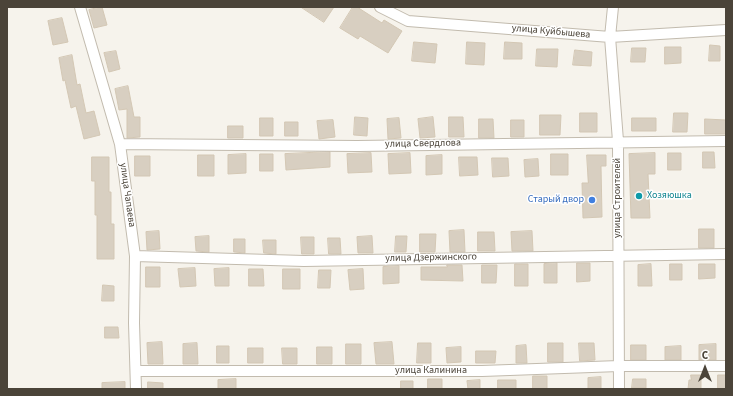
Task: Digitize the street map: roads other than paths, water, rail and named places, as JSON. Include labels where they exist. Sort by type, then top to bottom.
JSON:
[{"type":"street","name":"улица Чапаева","points":[[80,7],[120,144],[135,256],[134,323],[136,389]]},
{"type":"street","name":"улица Куйбышева","points":[[380,7],[408,21],[610,37],[726,30]]},
{"type":"street","name":"улица Строителей","points":[[613,7],[610,37],[618,141],[619,389]]},
{"type":"street","name":"улица Свердлова","points":[[120,144],[357,146],[618,141],[726,141]]},
{"type":"street","name":"улица Дзержинского","points":[[135,256],[304,261],[726,254]]},
{"type":"street","name":"улица Калинина","points":[[136,371],[482,371],[619,366],[726,366]]},
{"type":"place","name":"Хозяюшка","points":[[639,196]]},
{"type":"place","name":"Старый двор","points":[[592,200]]}]
